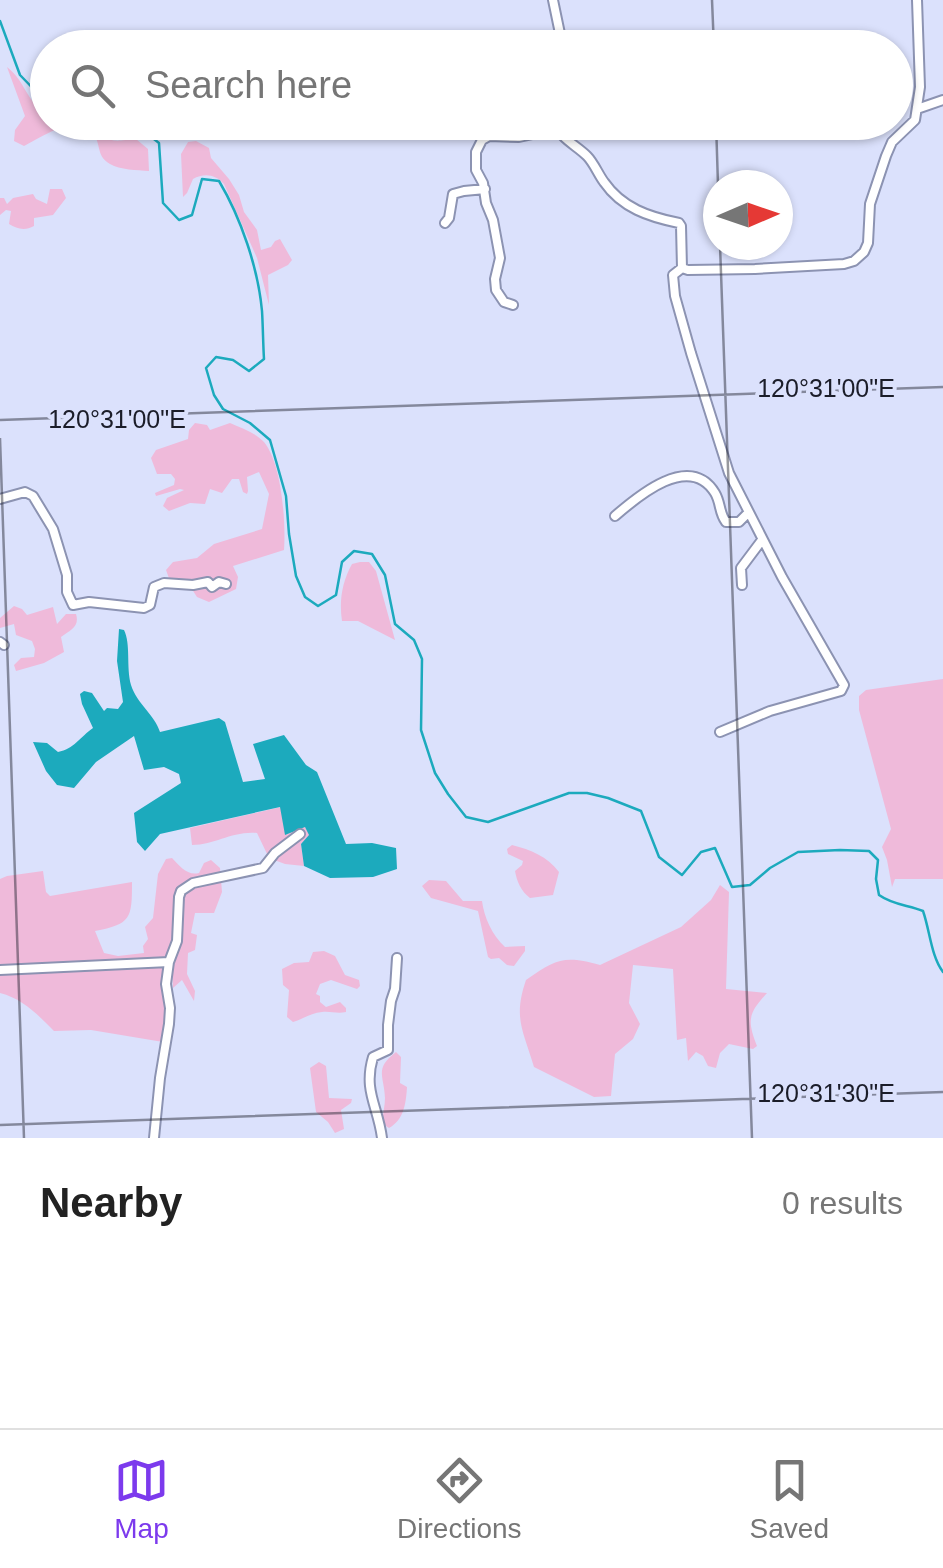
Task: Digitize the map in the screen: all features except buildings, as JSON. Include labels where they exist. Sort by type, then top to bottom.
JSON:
[{"type":"street","points":[[553,0],[559,30]]},
{"type":"street","points":[[913,121],[920,87],[917,0]]},
{"type":"street","points":[[917,109],[943,100]]},
{"type":"street","points":[[482,140],[475,166],[494,220],[500,258],[496,290],[506,304],[513,305]]},
{"type":"street","points":[[566,140],[590,158],[618,198],[652,218],[678,223],[682,233],[682,268]]},
{"type":"street","points":[[682,268],[724,270],[854,261],[868,242],[870,204],[890,145],[895,140]]},
{"type":"street","points":[[445,223],[452,194],[485,189]]},
{"type":"street","points":[[682,268],[672,278],[679,314],[725,462],[762,540],[844,685],[840,691],[770,710],[720,732]]},
{"type":"street","points":[[615,516],[641,494],[684,476],[698,479],[712,489],[726,522],[739,522],[748,513]]},
{"type":"street","points":[[0,499],[24,492],[33,496],[53,529],[73,605],[96,602],[144,608],[150,605],[154,587],[161,584],[226,584]]},
{"type":"street","points":[[742,585],[741,568],[762,540]]},
{"type":"street","points":[[154,1138],[170,1016],[166,984],[177,941],[179,896],[197,882],[263,868],[300,834]]},
{"type":"street","points":[[382,1138],[368,1077],[373,1057],[388,1050],[397,958]]},
{"type":"street","points":[[0,970],[169,962]]},
{"type":"shaded area","points":[[7,67],[30,97],[30,140],[36,140],[24,146],[14,141],[15,130],[25,116]]},
{"type":"shaded area","points":[[96,140],[137,140],[148,149],[149,171],[124,169],[110,164],[101,155]]},
{"type":"shaded area","points":[[196,141],[209,148],[211,158],[239,195],[244,212],[257,230],[261,250],[280,239],[292,260],[268,275],[269,305],[257,258],[224,184],[213,176],[197,177],[183,197],[181,154],[188,142]]},
{"type":"shaded area","points":[[50,189],[62,189],[66,198],[53,215],[34,218],[34,226],[21,229],[9,224],[11,211],[0,215],[0,198],[7,204],[13,198],[33,194],[47,204]]},
{"type":"shaded area","points":[[195,423],[207,425],[210,430],[230,423],[264,442],[275,464],[283,510],[284,550],[233,566],[238,577],[236,589],[209,602],[197,597],[186,580],[170,581],[166,570],[173,562],[197,558],[214,544],[262,529],[269,494],[259,472],[247,477],[247,494],[239,479],[232,479],[222,493],[210,489],[205,504],[190,503],[169,511],[163,506],[167,498],[184,490],[156,496],[155,493],[174,485],[175,479],[171,474],[157,474],[151,458],[156,450],[188,439]]},
{"type":"shaded area","points":[[369,562],[376,571],[395,640],[358,621],[342,621],[344,585],[352,564]]},
{"type":"shaded area","points":[[14,606],[27,615],[53,607],[57,624],[66,614],[76,614],[75,625],[61,637],[64,652],[16,671],[14,665],[21,658],[34,657],[35,649],[32,641],[16,635],[14,624],[0,628],[0,618]]},
{"type":"shaded area","points":[[943,679],[943,879],[895,879],[892,887],[882,847],[891,829],[859,710],[859,696],[866,690]]},
{"type":"shaded area","points":[[281,807],[310,835],[301,844],[304,866],[269,858],[257,833],[192,845],[190,828]]},
{"type":"shaded area","points":[[512,845],[538,854],[559,872],[553,895],[530,898],[524,892],[515,871],[523,861],[508,854]]},
{"type":"shaded area","points":[[172,858],[191,873],[199,873],[204,863],[211,860],[220,868],[222,892],[214,913],[195,913],[191,933],[197,935],[195,950],[188,953],[187,974],[195,991],[194,1001],[182,980],[173,988],[172,966],[165,958],[0,966],[0,879],[43,871],[50,896],[132,882],[127,918],[116,926],[95,931],[104,953],[144,953],[148,939],[145,927],[153,918],[158,874],[166,859]]},
{"type":"shaded area","points":[[429,880],[446,881],[463,901],[482,901],[489,926],[500,942],[505,947],[525,946],[514,966],[488,957],[478,911],[431,898],[422,886]]},
{"type":"shaded area","points":[[720,885],[729,892],[726,989],[767,993],[751,1018],[757,1046],[753,1049],[729,1044],[720,1053],[716,1068],[708,1066],[696,1052],[688,1061],[686,1038],[677,1040],[673,969],[633,965],[629,1003],[640,1024],[633,1039],[615,1054],[611,1096],[594,1097],[534,1067],[520,1014],[526,980],[561,961],[600,965],[681,927],[711,900]]},
{"type":"shaded area","points":[[313,952],[335,956],[345,975],[359,980],[360,986],[357,989],[331,980],[320,984],[316,994],[320,1002],[326,1007],[340,1002],[346,1012],[318,1013],[293,1022],[287,1017],[289,990],[283,985],[282,969],[309,962]]},
{"type":"shaded area","points":[[165,966],[163,1042],[91,1030],[54,1031],[23,1003],[0,993],[0,972]]},
{"type":"shaded area","points":[[396,1052],[401,1057],[400,1083],[407,1087],[407,1093],[401,1116],[389,1128],[383,1124],[382,1073],[385,1063]]},
{"type":"shaded area","points":[[319,1062],[326,1066],[329,1098],[352,1099],[341,1110],[344,1129],[335,1133],[316,1112],[310,1068]]},
{"type":"water","points":[[119,629],[126,636],[131,685],[160,732],[219,718],[225,722],[243,782],[265,779],[253,744],[284,735],[306,765],[317,772],[346,844],[372,843],[396,848],[397,869],[373,877],[330,878],[304,866],[301,844],[309,835],[305,827],[285,835],[280,807],[160,834],[145,851],[137,842],[134,813],[181,783],[179,774],[164,767],[144,770],[134,736],[96,762],[74,788],[57,785],[33,742],[47,743],[58,752],[93,728],[82,704],[80,694],[84,691],[92,693],[104,711],[118,709],[123,702],[117,661]]},
{"type":"waterway","points":[[0,21],[20,75],[30,85]]},
{"type":"waterway","points":[[155,140],[159,143],[163,203],[179,220],[192,215],[202,179],[219,181],[247,244],[262,311],[264,359],[249,371],[233,360],[216,357],[206,368],[223,409],[250,423],[270,440],[286,496],[296,576],[305,597],[318,606],[336,595],[342,562],[354,551],[372,554],[385,575],[395,624],[414,640],[422,659],[421,730],[435,773],[466,817],[488,822],[569,793],[608,798],[641,811],[659,857],[682,875],[701,852],[715,848],[732,887],[750,885],[798,852],[869,851],[878,860],[879,895],[923,911],[943,972]]}]
